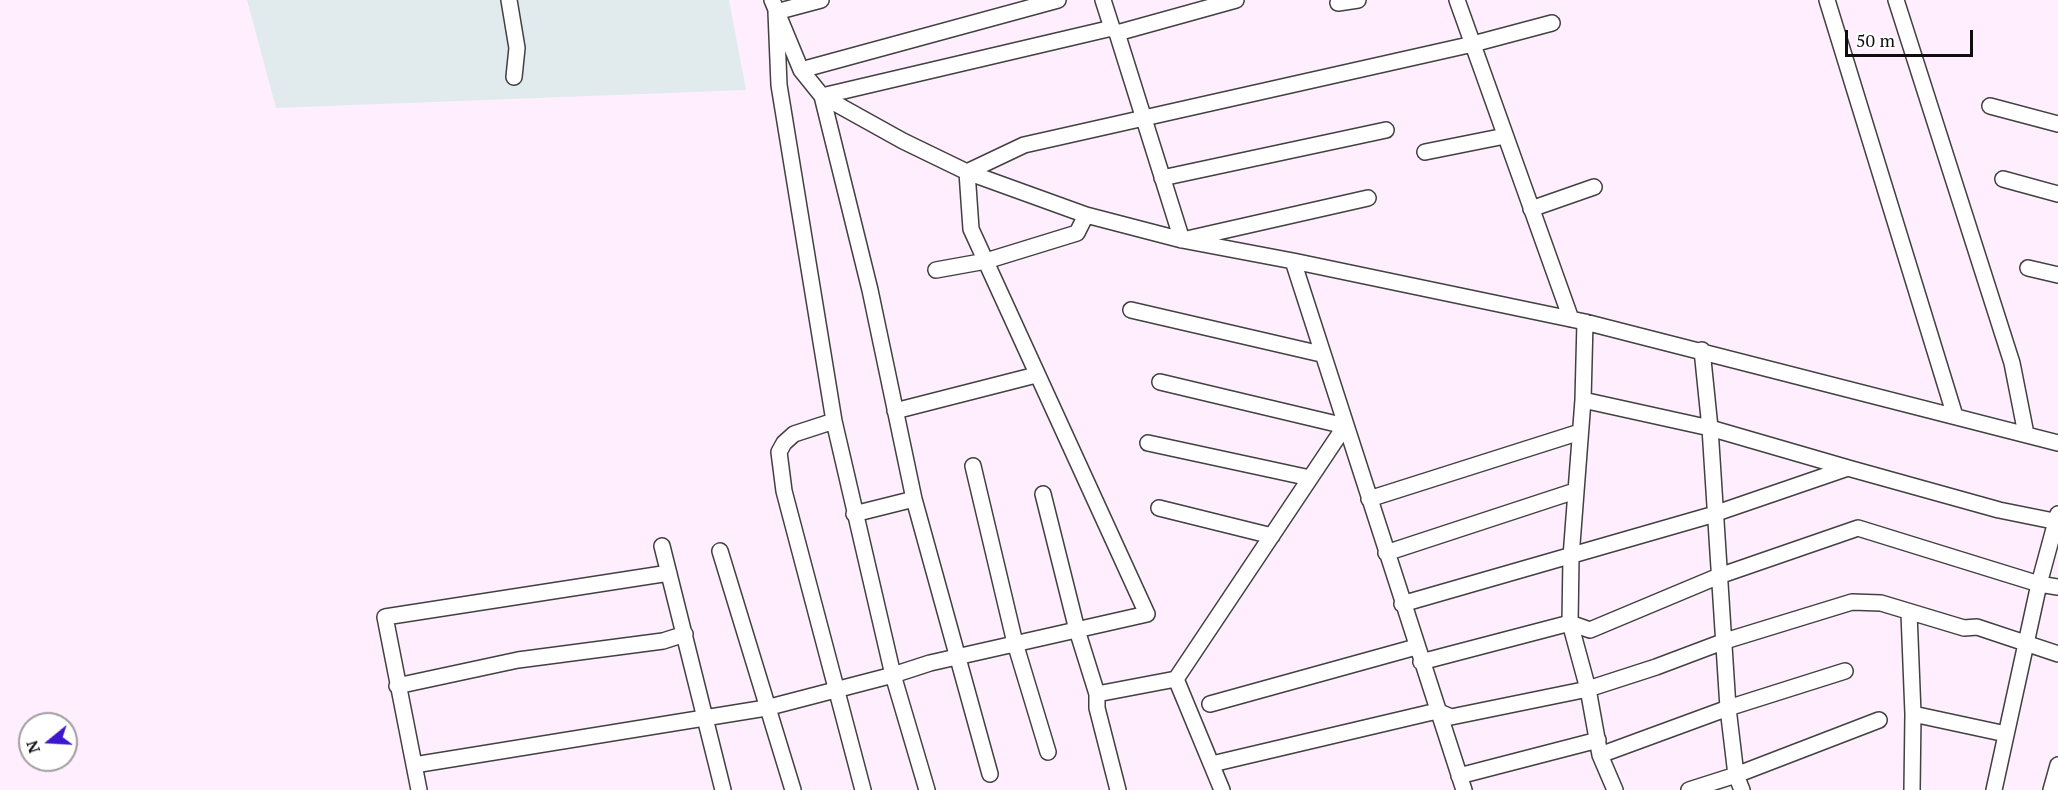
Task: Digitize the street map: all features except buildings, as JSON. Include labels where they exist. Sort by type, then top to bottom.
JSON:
[{"type":"street","points":[[509,0],[517,48],[514,77]]},
{"type":"street","points":[[774,6],[821,0]]},
{"type":"street","points":[[801,70],[1058,0]]},
{"type":"street","points":[[1103,0],[1115,30],[1182,240]]},
{"type":"street","points":[[822,96],[1115,30],[1236,0]]},
{"type":"street","points":[[1338,3],[1358,0]]},
{"type":"street","points":[[1456,0],[1532,209],[1578,320],[1583,400],[1571,557],[1570,623],[1588,689],[1599,748],[1615,790]]},
{"type":"street","points":[[1827,0],[1955,416]]},
{"type":"street","points":[[1896,0],[2012,363],[2026,434]]},
{"type":"street","points":[[774,6],[801,70],[822,96],[903,141],[968,172],[1086,215],[1182,240],[1578,320],[2058,443]]},
{"type":"street","points":[[774,6],[779,85],[834,421],[893,675],[927,790]]},
{"type":"street","points":[[968,172],[1024,145],[1473,44],[1552,23]]},
{"type":"street","points":[[822,96],[870,290],[914,499],[990,774]]},
{"type":"street","points":[[1990,106],[2058,124]]},
{"type":"street","points":[[1162,178],[1386,130]]},
{"type":"street","points":[[1425,153],[1505,136]]},
{"type":"street","points":[[414,765],[766,708],[930,663],[1147,614],[971,229],[968,172]]},
{"type":"street","points":[[2003,179],[2058,194]]},
{"type":"street","points":[[1532,209],[1594,187]]},
{"type":"street","points":[[1182,240],[1368,198]]},
{"type":"street","points":[[936,270],[986,261],[1077,233],[1086,215]]},
{"type":"street","points":[[1293,261],[1321,354],[1461,783],[1599,748],[1845,671]]},
{"type":"street","points":[[2028,268],[2058,275]]},
{"type":"street","points":[[1131,310],[1321,354]]},
{"type":"street","points":[[1702,350],[1710,428],[1728,708],[1736,775],[1742,790]]},
{"type":"street","points":[[895,411],[1036,375]]},
{"type":"street","points":[[1160,382],[1345,426]]},
{"type":"street","points":[[1583,400],[1710,428],[1999,510],[2057,519],[2039,584],[1994,790]]},
{"type":"street","points":[[834,421],[794,434],[784,443],[779,452],[784,491],[863,790]]},
{"type":"street","points":[[1097,694],[1176,679],[1345,426]]},
{"type":"street","points":[[1369,499],[1580,432]]},
{"type":"street","points":[[1148,443],[1310,477]]},
{"type":"street","points":[[973,466],[1015,643],[1048,752]]},
{"type":"street","points":[[1402,603],[1571,557],[1714,514],[1848,468]]},
{"type":"street","points":[[1386,553],[1575,491]]},
{"type":"street","points":[[1042,494],[1077,630],[1097,694],[1097,708],[1118,790]]},
{"type":"street","points":[[854,514],[914,499]]},
{"type":"street","points":[[1159,508],[1272,536]]},
{"type":"street","points":[[1421,662],[1570,623],[1590,630],[1719,576],[1858,528],[2039,584],[2058,587]]},
{"type":"street","points":[[662,546],[723,790]]},
{"type":"street","points":[[720,552],[792,790]]},
{"type":"street","points":[[419,790],[385,617],[669,573]]},
{"type":"street","points":[[1212,764],[1437,711],[1451,717],[1588,689],[1725,641],[1852,602],[1881,603],[1964,628],[1977,627],[2058,654]]},
{"type":"street","points":[[1909,613],[1913,714],[1912,790]]},
{"type":"street","points":[[397,687],[518,660],[663,641],[685,634]]},
{"type":"street","points":[[1210,704],[1416,647]]},
{"type":"street","points":[[1176,679],[1222,790]]},
{"type":"street","points":[[1913,714],[2006,734]]},
{"type":"street","points":[[1689,790],[1736,775],[1879,720]]},
{"type":"street","points":[[2051,790],[2058,765]]},
{"type":"shaded area","points":[[247,0],[729,0],[746,90],[276,108]]}]
